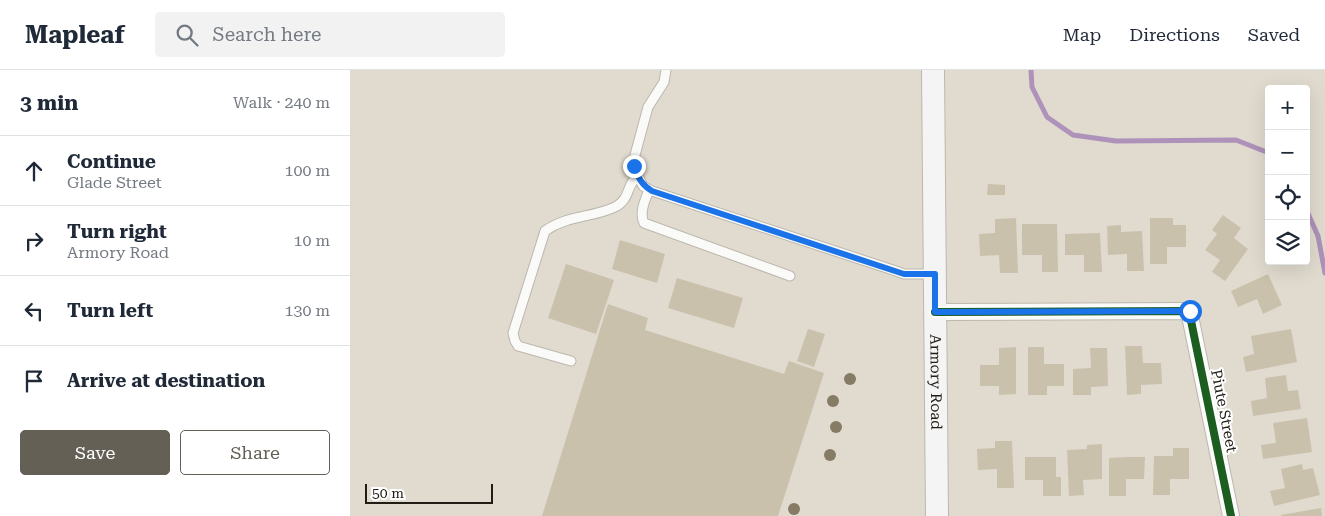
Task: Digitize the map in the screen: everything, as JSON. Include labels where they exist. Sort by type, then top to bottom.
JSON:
[{"type":"main road","name":"Armory Road","points":[[933,70],[937,516]]},
{"type":"street","name":"Piute Street","points":[[935,312],[1190,311],[1231,516]]},
{"type":"lane","points":[[666,70],[664,82],[648,107],[635,155],[634,166],[643,186],[649,190],[904,274],[935,274]]},
{"type":"lane","points":[[570,361],[518,346],[513,333],[545,231],[564,220],[616,207],[625,200],[633,179],[638,176]]},
{"type":"lane","points":[[649,190],[641,218],[644,223],[790,276]]},
{"type":"building","points":[[988,184],[1005,185],[1005,195],[987,195]]},
{"type":"building","points":[[1223,215],[1241,228],[1234,238],[1248,249],[1225,281],[1212,272],[1220,260],[1205,250],[1217,234],[1212,230]]},
{"type":"building","points":[[1016,218],[1018,273],[1000,273],[999,255],[980,256],[979,234],[995,233],[995,219]]},
{"type":"building","points":[[1150,218],[1173,218],[1173,225],[1186,225],[1186,247],[1167,247],[1167,264],[1150,264]]},
{"type":"building","points":[[1022,224],[1057,224],[1058,272],[1042,272],[1042,255],[1022,255]]},
{"type":"building","points":[[1121,225],[1121,232],[1142,231],[1144,271],[1127,271],[1127,254],[1108,255],[1107,226]]},
{"type":"building","points":[[1100,233],[1102,272],[1084,272],[1084,255],[1065,255],[1065,234]]},
{"type":"building","points":[[620,240],[665,254],[657,283],[612,269]]},
{"type":"building","points":[[566,264],[614,280],[596,334],[548,318]]},
{"type":"building","points":[[1268,274],[1282,305],[1263,314],[1257,299],[1238,307],[1231,291]]},
{"type":"building","points":[[677,278],[743,298],[734,328],[668,308]]},
{"type":"building","points":[[608,304],[648,318],[645,330],[784,374],[789,361],[824,373],[778,516],[542,516]]},
{"type":"building","points":[[808,329],[825,334],[814,367],[797,361]]},
{"type":"building","points":[[1291,329],[1297,362],[1246,372],[1243,357],[1254,354],[1251,336]]},
{"type":"building","points":[[1125,346],[1142,346],[1143,363],[1161,363],[1162,384],[1141,385],[1141,394],[1127,395]]},
{"type":"building","points":[[1016,347],[1016,394],[999,395],[999,386],[980,386],[980,365],[999,365],[999,348]]},
{"type":"building","points":[[1028,347],[1044,347],[1044,364],[1064,364],[1064,386],[1047,386],[1047,395],[1028,395]]},
{"type":"building","points":[[1090,348],[1107,348],[1108,386],[1091,387],[1091,395],[1073,395],[1073,369],[1091,368]]},
{"type":"building","points":[[1286,375],[1288,391],[1298,390],[1301,409],[1253,416],[1251,401],[1267,398],[1265,378]]},
{"type":"building","points":[[1307,418],[1312,452],[1263,459],[1261,445],[1276,443],[1273,423]]},
{"type":"building","points":[[995,441],[1012,441],[1014,488],[997,488],[997,469],[978,470],[977,449],[995,448]]},
{"type":"building","points":[[1102,444],[1102,479],[1083,480],[1084,495],[1069,496],[1067,450],[1087,449],[1087,445]]},
{"type":"building","points":[[1173,448],[1189,448],[1189,479],[1170,479],[1170,495],[1153,495],[1154,456],[1173,456]]},
{"type":"building","points":[[1025,457],[1056,457],[1056,477],[1061,477],[1061,496],[1043,496],[1043,480],[1025,480]]},
{"type":"building","points":[[1145,457],[1144,479],[1126,479],[1126,496],[1109,496],[1109,458]]},
{"type":"building","points":[[1302,464],[1303,470],[1313,468],[1320,495],[1274,506],[1270,491],[1285,488],[1281,469]]},
{"type":"building","points":[[1321,508],[1322,516],[1281,516],[1281,515]]},
{"type":"waterway","points":[[1031,70],[1032,87],[1047,117],[1073,135],[1116,141],[1236,140],[1265,151]]},
{"type":"waterway","points":[[1310,218],[1318,236],[1325,273]]},
{"type":"cycle path","points":[[935,312],[1189,311],[1231,516]]},
{"type":"route","points":[[634,166],[643,186],[652,191],[904,274],[935,274],[935,312],[1190,311]]}]
